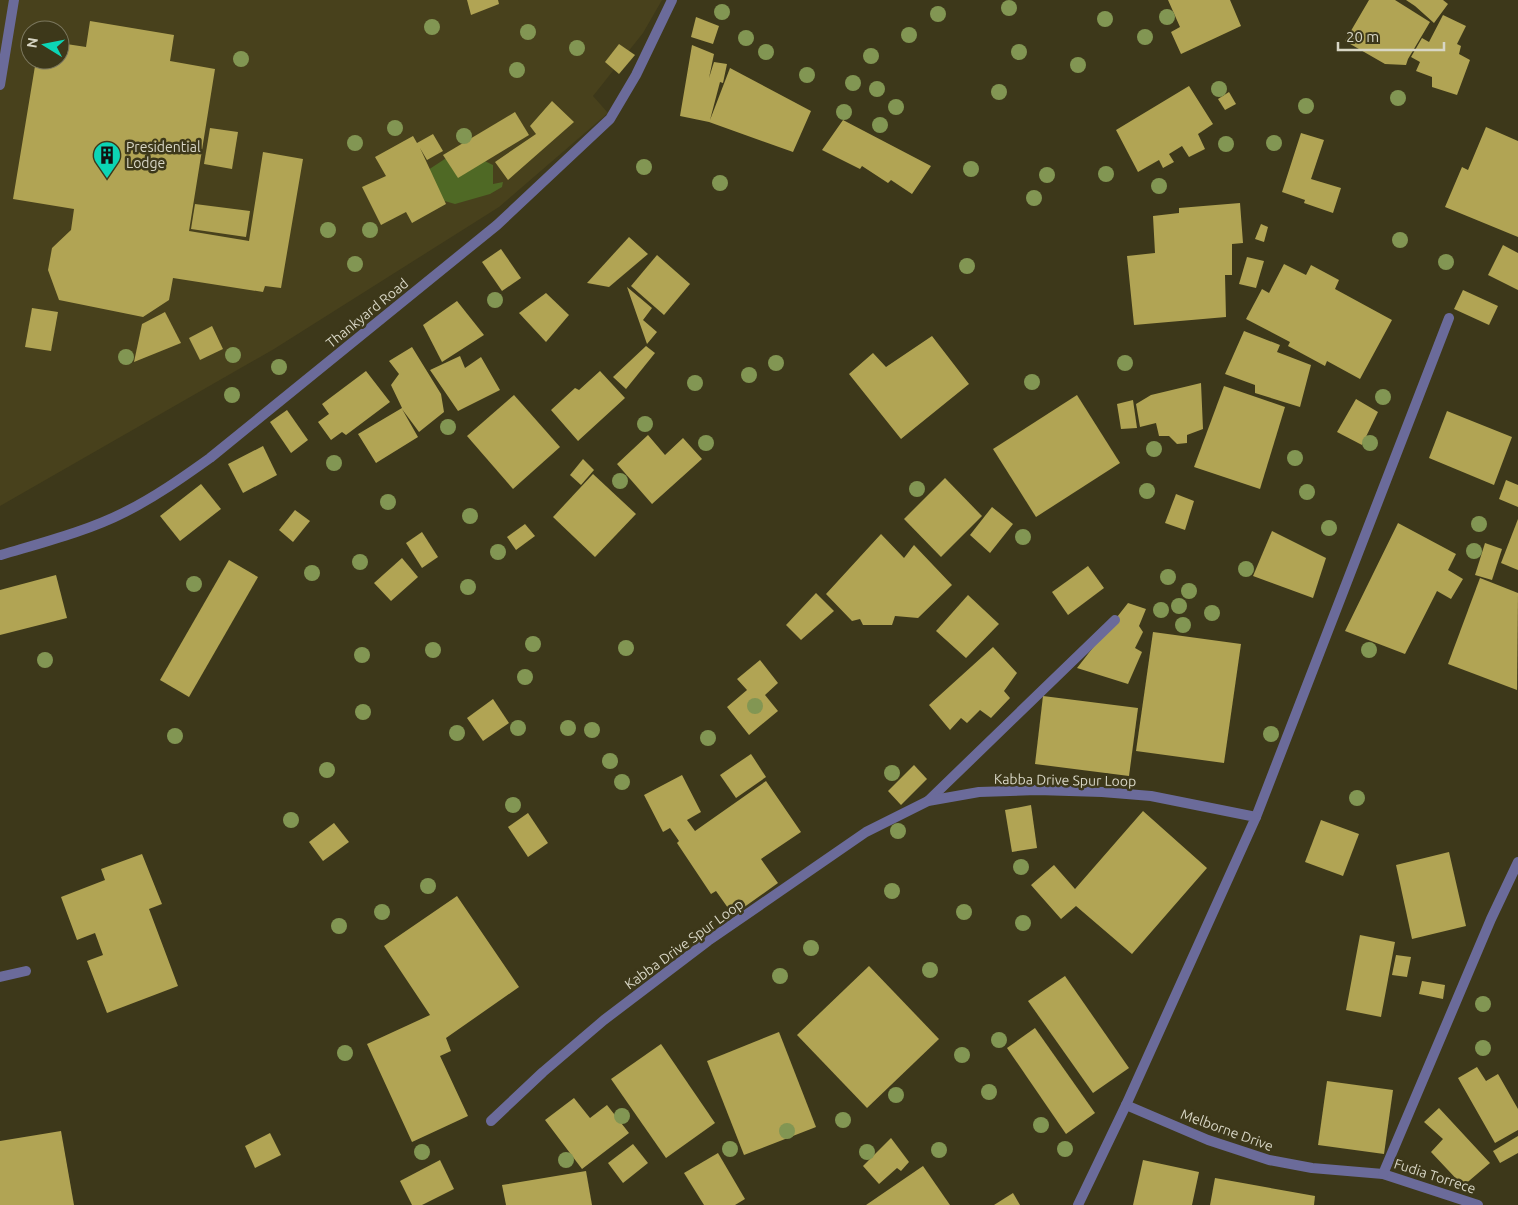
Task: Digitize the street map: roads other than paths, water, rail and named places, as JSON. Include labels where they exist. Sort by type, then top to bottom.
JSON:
[{"type":"street","points":[[0,85],[14,0]]},
{"type":"street","name":"Thankyard Road","points":[[1,555],[62,536],[124,512],[173,484],[210,458],[490,231],[610,119],[636,75],[672,0]]},
{"type":"street","points":[[1078,1205],[1126,1105],[1256,817],[1450,318]]},
{"type":"street","points":[[928,801],[1115,620]]},
{"type":"street","name":"Kabba Drive Spur Loop","points":[[491,1121],[543,1072],[604,1020],[708,941],[866,832],[928,801],[979,792],[1037,790],[1102,792],[1151,796],[1256,817]]},
{"type":"street","points":[[1383,1174],[1491,919],[1518,862]]},
{"type":"street","points":[[0,977],[26,971]]},
{"type":"street","name":"Melborne Drive","points":[[1126,1105],[1208,1140],[1269,1160],[1312,1168],[1383,1174]]},
{"type":"street","name":"Fudia Torrece","points":[[1383,1174],[1478,1205]]},
{"type":"place","name":"Presidential Lodge","points":[[107,179]]}]
